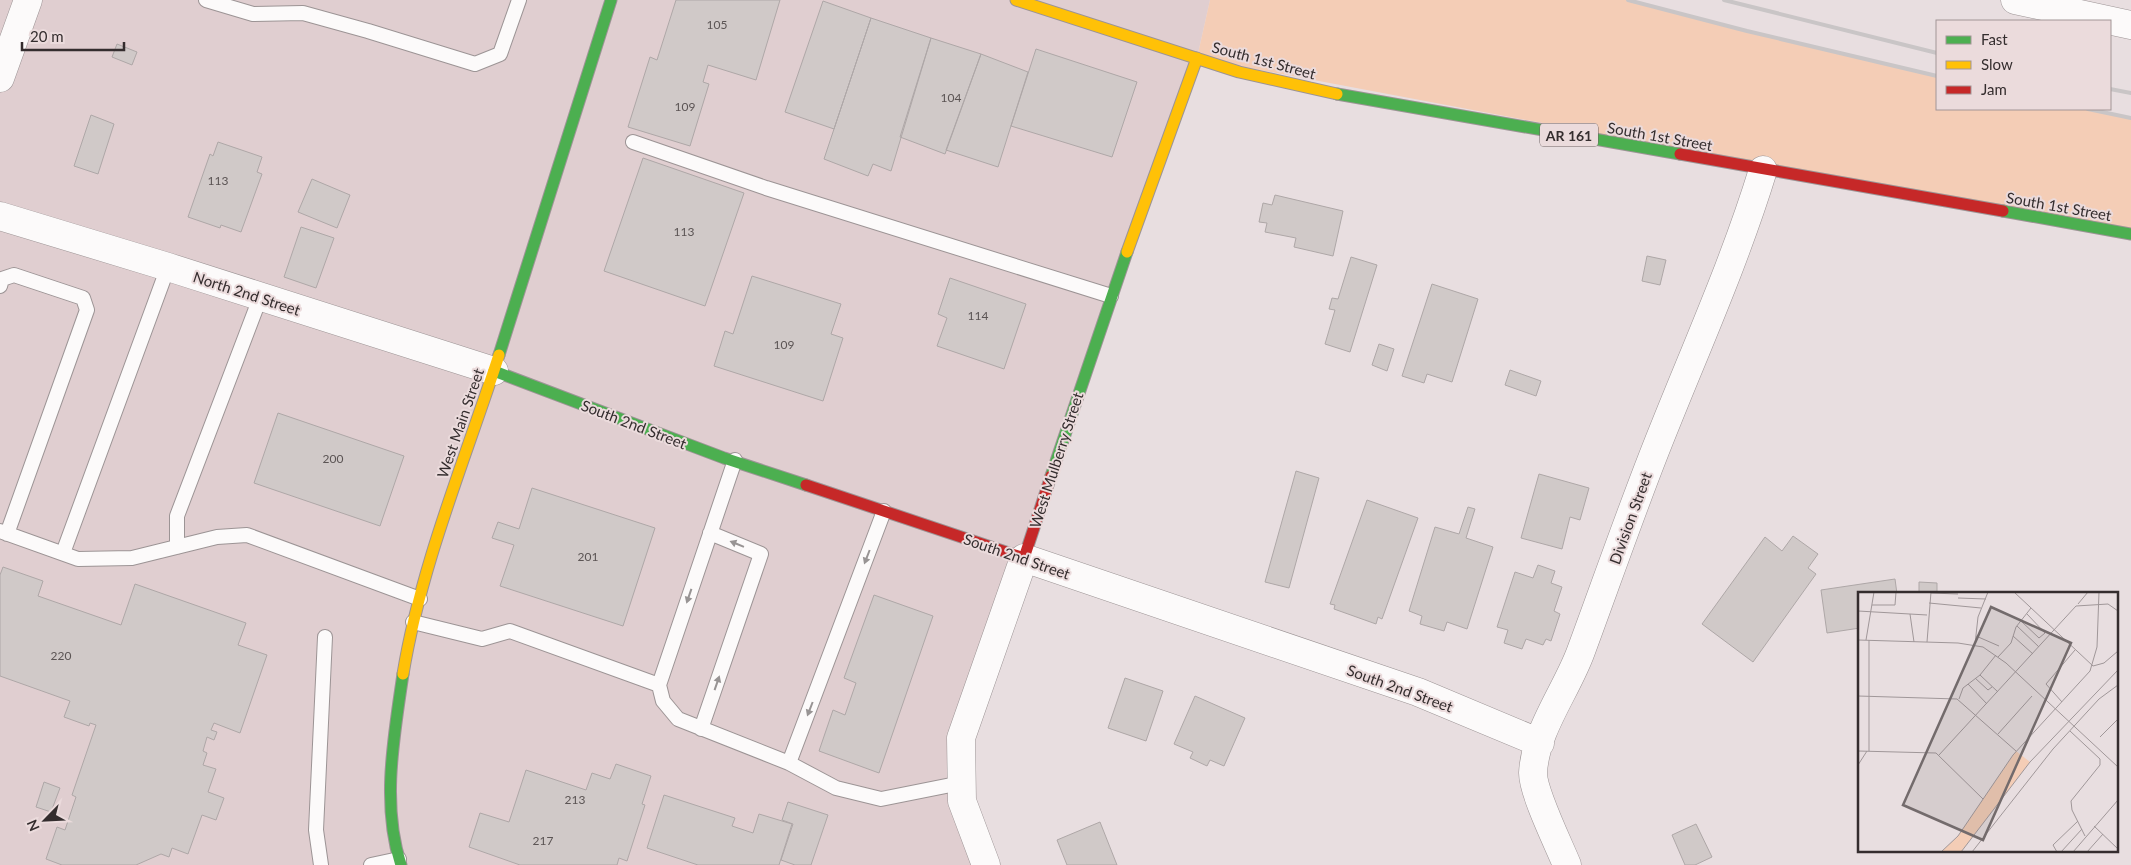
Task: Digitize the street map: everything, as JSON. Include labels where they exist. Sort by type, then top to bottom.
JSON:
[{"type":"main road","name":"West Main Street","points":[[400,862],[391,807],[393,735],[413,622],[448,506],[494,371],[611,0]]},
{"type":"main road","name":"South 1st Street","points":[[1016,0],[1239,72],[1333,93],[2131,234]]},
{"type":"main road","name":"West Mulberry Street","points":[[1024,558],[1111,296],[1197,58]]},
{"type":"main road","name":"South 2nd Street","points":[[494,371],[724,458],[735,460],[1024,558]]},
{"type":"street","points":[[0,78],[28,0]]},
{"type":"street","points":[[2015,0],[2108,20]]},
{"type":"street","points":[[2111,21],[2131,25]]},
{"type":"street","name":"Division Street","points":[[1567,865],[1541,802],[1533,774],[1540,743],[1546,725],[1574,669],[1653,457],[1745,228],[1763,170]]},
{"type":"street","name":"North 2nd Street","points":[[0,216],[168,267],[260,298],[494,371]]},
{"type":"street","name":"South 2nd Street","points":[[1024,558],[1418,692],[1540,743]]},
{"type":"street","name":"West Mulberry Street","points":[[986,865],[962,801],[961,738],[1024,558]]},
{"type":"lane","points":[[206,0],[253,14],[303,13],[475,64],[500,54],[519,0]]},
{"type":"lane","points":[[633,142],[766,188],[1111,296]]},
{"type":"lane","points":[[62,553],[168,267]]},
{"type":"lane","points":[[0,286],[2,278],[14,275],[83,298],[87,310],[3,533],[78,559],[132,558],[218,537],[247,535],[420,599]]},
{"type":"lane","points":[[177,547],[177,516],[260,298]]},
{"type":"lane","points":[[735,460],[659,685],[663,701],[678,719],[789,763],[836,788],[881,799],[961,783]]},
{"type":"lane","points":[[789,763],[884,511]]},
{"type":"lane","points":[[701,729],[761,554],[710,533]]},
{"type":"lane","points":[[413,622],[482,639],[510,631],[659,685]]},
{"type":"lane","points":[[321,865],[316,830],[325,636]]},
{"type":"lane","points":[[371,865],[400,862]]},
{"type":"shaded area","points":[[0,0],[1210,0],[1197,58],[961,738],[986,865],[0,865]]},
{"type":"shaded area","points":[[1210,0],[1628,0],[1747,31],[1936,76],[1936,110],[2093,110],[2131,118],[2131,234],[1197,58]]},
{"type":"building","points":[[676,0],[780,0],[756,80],[708,65],[703,82],[709,84],[690,146],[628,127],[650,57],[657,60]]},
{"type":"building","points":[[823,1],[871,18],[834,129],[785,112]]},
{"type":"building","points":[[871,18],[931,38],[891,171],[873,164],[868,176],[824,159]]},
{"type":"building","points":[[931,38],[981,54],[945,154],[900,137]]},
{"type":"building","points":[[117,44],[137,52],[132,65],[112,57]]},
{"type":"building","points":[[1036,49],[1137,82],[1112,157],[1011,126]]},
{"type":"building","points":[[981,54],[1028,72],[998,167],[946,150]]},
{"type":"building","points":[[91,115],[114,124],[98,174],[74,166]]},
{"type":"building","points":[[218,142],[262,157],[257,172],[262,174],[241,232],[221,225],[220,228],[188,217],[210,154],[213,156]]},
{"type":"building","points":[[643,158],[744,193],[705,306],[604,271]]},
{"type":"building","points":[[312,179],[350,195],[337,228],[298,212]]},
{"type":"building","points":[[1275,195],[1343,211],[1333,256],[1294,247],[1296,238],[1265,232],[1267,223],[1259,222],[1263,203],[1272,205]]},
{"type":"building","points":[[301,227],[334,238],[316,288],[284,277]]},
{"type":"building","points":[[1647,256],[1666,260],[1660,285],[1642,281]]},
{"type":"building","points":[[1351,257],[1377,265],[1350,352],[1325,344],[1335,310],[1329,309],[1332,298],[1338,299]]},
{"type":"building","points":[[752,276],[841,304],[831,334],[843,338],[823,401],[714,366],[725,331],[733,334]]},
{"type":"building","points":[[950,278],[1026,304],[1004,369],[937,346],[947,318],[938,314]]},
{"type":"building","points":[[1432,284],[1478,299],[1452,382],[1427,374],[1424,383],[1402,376]]},
{"type":"building","points":[[1379,344],[1394,349],[1387,371],[1372,365]]},
{"type":"building","points":[[1510,370],[1541,381],[1536,396],[1505,385]]},
{"type":"building","points":[[278,413],[404,456],[380,526],[254,483]]},
{"type":"building","points":[[1296,471],[1319,478],[1289,588],[1265,582]]},
{"type":"building","points":[[1539,474],[1589,488],[1580,520],[1570,517],[1562,549],[1521,538]]},
{"type":"building","points":[[532,488],[655,528],[623,626],[500,586],[514,545],[492,538],[498,522],[519,529]]},
{"type":"building","points":[[1367,500],[1418,518],[1382,619],[1378,617],[1376,624],[1334,609],[1335,605],[1330,604]]},
{"type":"building","points":[[1468,507],[1475,509],[1466,538],[1493,547],[1467,629],[1447,622],[1444,631],[1420,624],[1422,616],[1409,611],[1435,527],[1459,534]]},
{"type":"building","points":[[1793,536],[1818,554],[1808,568],[1816,574],[1753,662],[1702,624],[1765,537],[1782,551]]},
{"type":"building","points":[[1538,565],[1555,571],[1551,583],[1562,587],[1554,611],[1560,614],[1551,641],[1546,639],[1543,645],[1526,639],[1522,649],[1504,643],[1508,630],[1497,627],[1515,572],[1533,578]]},
{"type":"building","points":[[3,567],[43,581],[38,596],[121,625],[135,584],[246,623],[238,645],[267,655],[240,733],[214,723],[211,730],[217,732],[214,740],[207,737],[203,751],[207,753],[203,765],[216,769],[208,792],[224,798],[216,820],[202,815],[188,854],[172,848],[169,857],[161,854],[136,865],[62,865],[46,859],[57,827],[65,830],[76,797],[72,795],[96,725],[90,723],[89,726],[64,717],[70,701],[0,676],[0,575]]},
{"type":"building","points":[[1895,579],[1897,592],[1858,592],[1858,628],[1827,633],[1821,590]]},
{"type":"building","points":[[1919,582],[1937,583],[1937,592],[1919,592]]},
{"type":"building","points":[[874,595],[933,616],[879,773],[819,751],[833,710],[845,715],[856,683],[844,678]]},
{"type":"building","points":[[1125,678],[1163,691],[1146,741],[1108,728]]},
{"type":"building","points":[[1195,696],[1245,718],[1224,766],[1210,760],[1207,766],[1190,758],[1193,752],[1174,744]]},
{"type":"building","points":[[616,764],[651,776],[642,804],[645,805],[627,861],[619,858],[617,865],[520,865],[469,847],[480,813],[509,822],[526,770],[586,790],[592,773],[610,779]]},
{"type":"building","points":[[44,782],[60,788],[51,812],[36,807]]},
{"type":"building","points":[[664,795],[735,818],[732,826],[753,833],[759,814],[792,824],[779,865],[698,865],[647,848]]},
{"type":"building","points":[[788,802],[828,815],[811,865],[795,865],[781,860],[793,824],[782,820]]},
{"type":"building","points":[[1100,822],[1117,865],[1067,865],[1057,840]]},
{"type":"building","points":[[1696,824],[1712,857],[1695,865],[1685,865],[1672,835]]},
{"type":"railway","points":[[1628,0],[1747,31],[1936,76]]},
{"type":"railway","points":[[1724,0],[1936,53]]},
{"type":"railway","points":[[2111,89],[2131,93]]},
{"type":"railway","points":[[2093,110],[2131,118]]},
{"type":"traffic: fast","points":[[499,355],[611,0]]},
{"type":"traffic: fast","points":[[1337,94],[1680,154]]},
{"type":"traffic: fast","points":[[2003,211],[2131,234]]},
{"type":"traffic: fast","points":[[1051,476],[1127,252]]},
{"type":"traffic: fast","points":[[494,371],[724,458],[806,485]]},
{"type":"traffic: fast","points":[[401,865],[395,842],[390,795],[393,746],[403,674]]},
{"type":"traffic: slow","points":[[1016,0],[1239,72],[1337,94]]},
{"type":"traffic: slow","points":[[1127,252],[1197,58]]},
{"type":"traffic: slow","points":[[403,674],[411,633],[432,553],[499,355]]},
{"type":"traffic: jam","points":[[1680,154],[2003,211]]},
{"type":"traffic: jam","points":[[806,485],[1024,558],[1051,476]]}]
